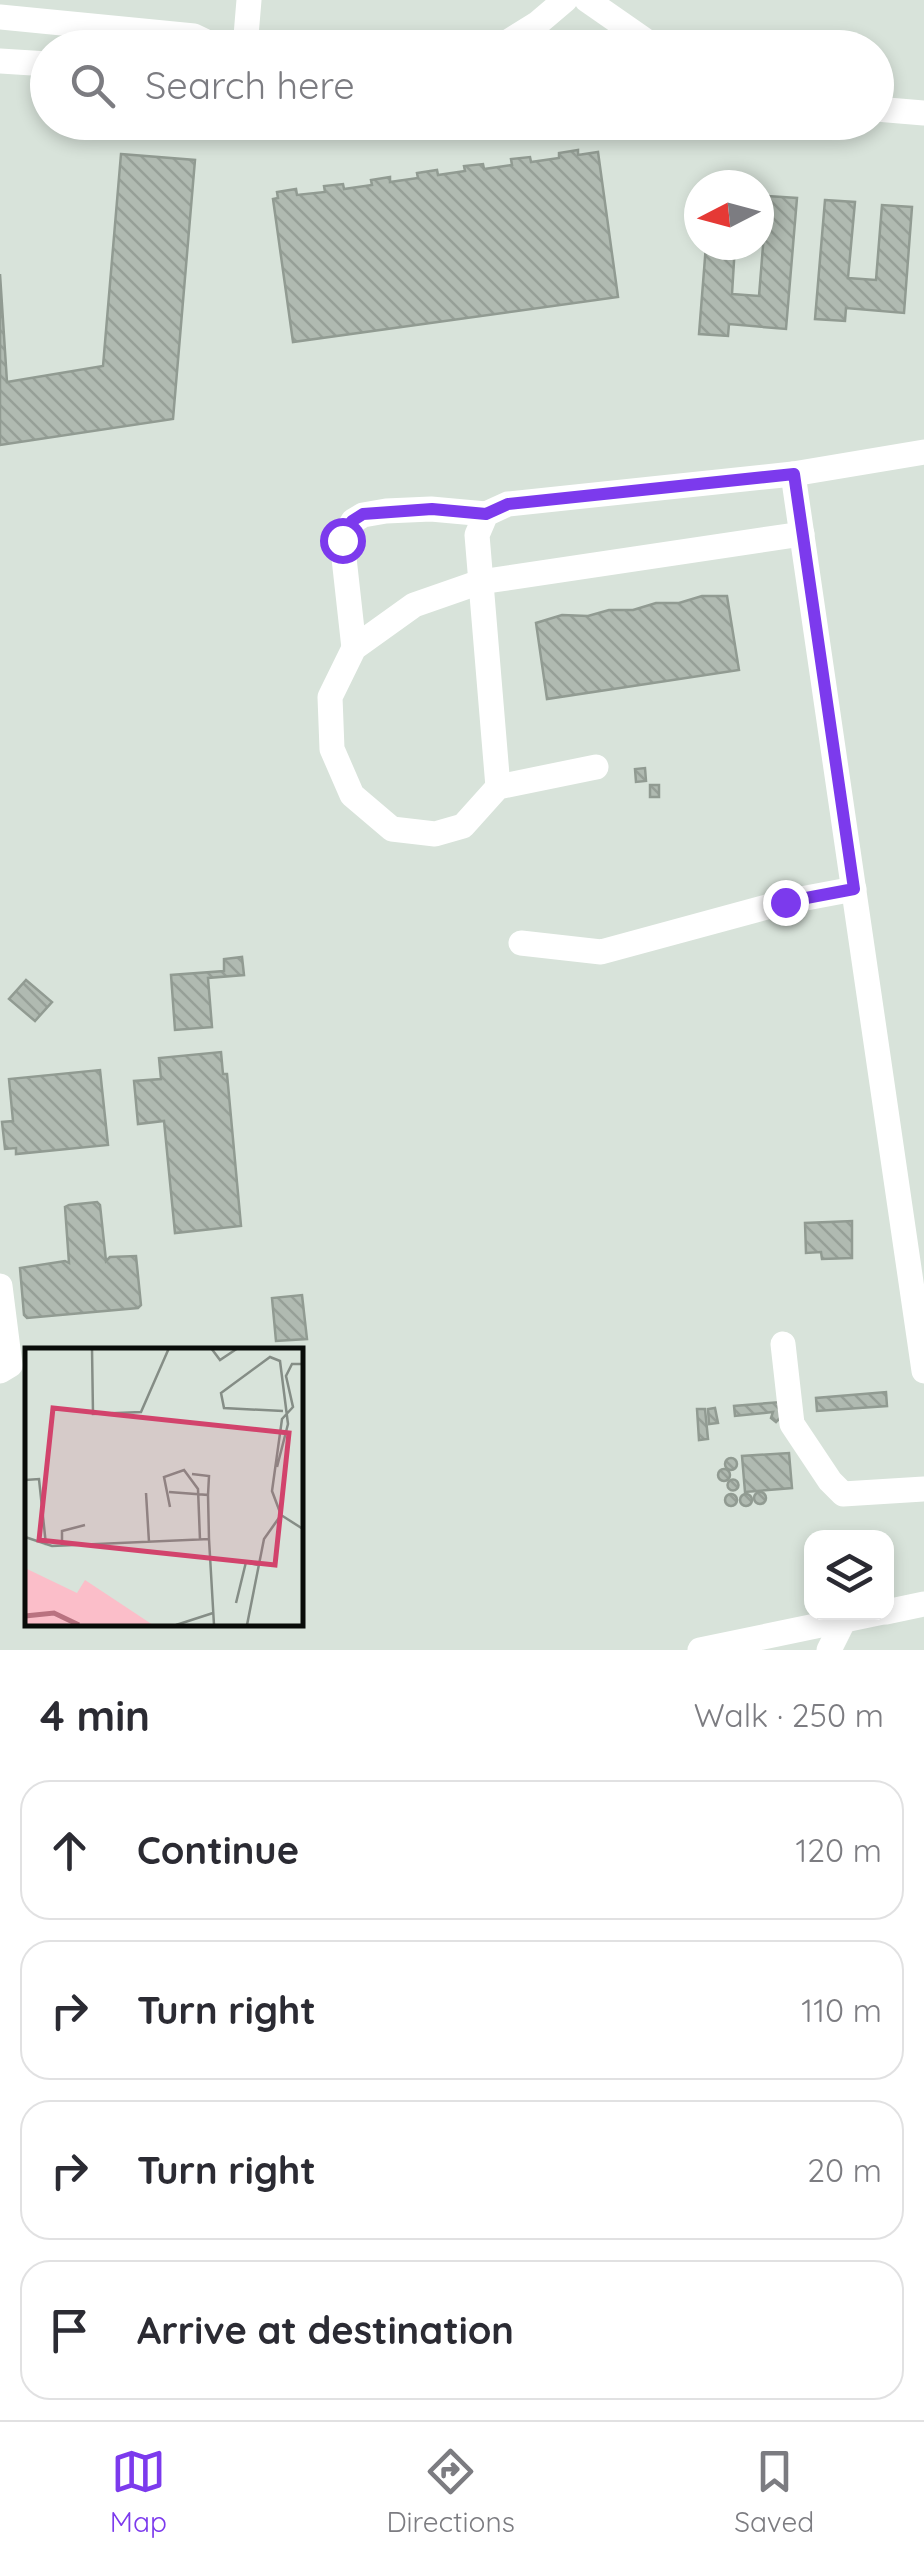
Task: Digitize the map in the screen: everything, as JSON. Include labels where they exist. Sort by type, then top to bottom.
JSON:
[{"type":"street","points":[[246,30],[248,0]]},
{"type":"street","points":[[527,30],[565,0]]},
{"type":"street","points":[[588,0],[630,30]]},
{"type":"street","points":[[0,17],[133,30]]},
{"type":"street","points":[[0,61],[30,63]]},
{"type":"street","points":[[894,110],[924,113]]},
{"type":"street","points":[[354,648],[342,540],[352,521],[363,514],[432,509],[486,514],[508,504],[794,474],[924,452]]},
{"type":"street","points":[[794,474],[924,1371]]},
{"type":"street","points":[[486,514],[477,535],[498,787]]},
{"type":"street","points":[[596,767],[498,787],[464,826],[434,834],[392,830],[352,795],[332,749],[330,698],[354,648],[414,605],[480,582],[802,534]]},
{"type":"street","points":[[521,942],[601,952],[785,902],[854,889]]},
{"type":"street","points":[[0,1286],[10,1365],[0,1371]]},
{"type":"street","points":[[783,1344],[792,1424],[830,1482],[842,1494],[924,1489]]},
{"type":"street","points":[[894,1610],[924,1604]]},
{"type":"street","points":[[700,1650],[844,1620]]},
{"type":"street","points":[[829,1650],[844,1620]]},
{"type":"building","points":[[578,150],[578,155],[598,152],[618,297],[293,342],[273,199],[278,198],[277,192],[325,192],[324,186],[343,184],[344,189],[372,185],[371,180],[390,177],[390,182],[418,178],[417,173],[437,170],[438,175],[465,171],[464,166],[483,164],[484,169],[512,165],[511,159],[530,157],[531,162],[559,158],[559,153]]},
{"type":"building","points":[[121,154],[195,160],[173,419],[0,445],[0,274],[7,382],[103,366]]},
{"type":"building","points":[[774,196],[797,198],[786,329],[729,324],[728,336],[699,334],[705,260],[734,260],[732,294],[759,296],[762,260],[774,260]]},
{"type":"building","points":[[825,200],[855,202],[848,278],[876,280],[882,205],[912,207],[904,313],[846,308],[845,321],[815,319]]},
{"type":"building","points":[[702,596],[727,596],[739,670],[547,699],[536,623],[562,615],[633,610]]},
{"type":"building","points":[[645,768],[646,781],[636,782],[635,769]]},
{"type":"building","points":[[650,785],[659,785],[659,797],[650,797]]},
{"type":"building","points":[[242,957],[244,975],[208,978],[212,1027],[175,1030],[171,975],[224,971],[224,959]]},
{"type":"building","points":[[26,980],[52,1002],[35,1021],[9,999]]},
{"type":"building","points":[[221,1052],[223,1074],[227,1074],[241,1226],[175,1233],[164,1121],[138,1124],[134,1081],[161,1079],[159,1058]]},
{"type":"building","points":[[100,1070],[108,1145],[16,1154],[16,1148],[5,1149],[2,1122],[13,1121],[9,1079]]},
{"type":"building","points":[[97,1202],[106,1261],[110,1257],[136,1256],[141,1305],[27,1318],[20,1268],[69,1263],[65,1207]]},
{"type":"building","points":[[852,1221],[852,1258],[822,1259],[821,1252],[806,1253],[805,1223]]},
{"type":"building","points":[[302,1295],[307,1339],[276,1341],[272,1298]]},
{"type":"building","points":[[886,1392],[887,1406],[817,1411],[816,1398]]},
{"type":"building","points":[[781,1402],[781,1417],[776,1422],[771,1418],[773,1412],[735,1416],[734,1406]]},
{"type":"building","points":[[715,1408],[718,1423],[709,1424],[708,1409]]},
{"type":"building","points":[[697,1409],[705,1409],[708,1439],[699,1440]]},
{"type":"building","points":[[789,1453],[792,1488],[745,1492],[742,1456]]},
{"type":"building","points":[[731,1458],[737,1464],[731,1470],[725,1464]]},
{"type":"building","points":[[724,1469],[730,1475],[724,1481],[718,1475]]},
{"type":"building","points":[[733,1479],[739,1485],[733,1491],[727,1485]]},
{"type":"building","points":[[760,1492],[766,1498],[760,1504],[754,1498]]},
{"type":"building","points":[[731,1494],[737,1500],[731,1506],[725,1500]]},
{"type":"building","points":[[746,1494],[752,1500],[746,1506],[740,1500]]},
{"type":"route","points":[[342,540],[352,521],[363,514],[432,509],[486,514],[508,504],[794,474],[854,889],[785,902]]}]
